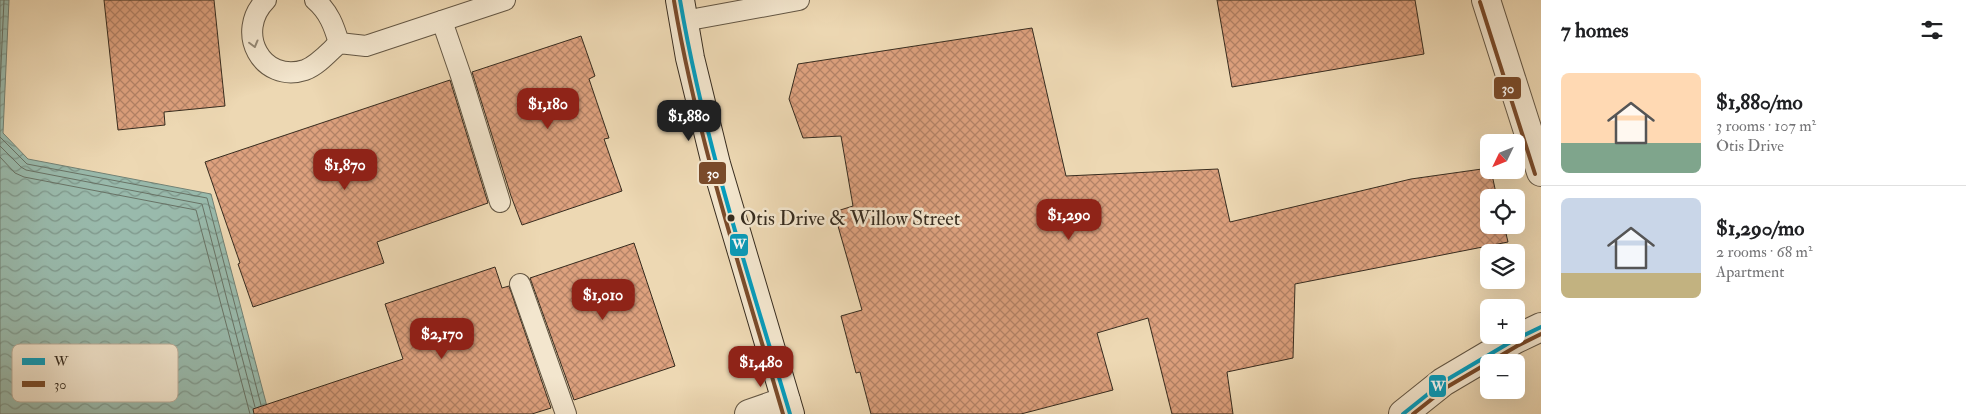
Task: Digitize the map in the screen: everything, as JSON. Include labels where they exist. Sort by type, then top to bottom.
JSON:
[{"type":"street","points":[[1486,0],[1541,172]]},
{"type":"street","points":[[682,11],[690,58],[716,164],[788,408],[749,414]]},
{"type":"street","points":[[1403,414],[1443,382],[1514,340],[1541,327]]},
{"type":"lane","points":[[266,0],[258,8],[252,21],[252,40],[257,53],[266,63],[278,70],[292,72],[306,70],[339,43],[366,46],[506,0]]},
{"type":"lane","points":[[316,0],[326,11],[339,43]]},
{"type":"lane","points":[[682,11],[799,0]]},
{"type":"lane","points":[[442,21],[500,202]]},
{"type":"lane","points":[[520,284],[566,414]]},
{"type":"water","points":[[0,0],[9,0],[3,133],[28,159],[211,194],[269,414],[0,414]]},
{"type":"building","points":[[104,0],[214,0],[225,106],[164,112],[165,125],[118,130]]},
{"type":"building","points":[[1217,0],[1415,0],[1424,54],[1232,87]]},
{"type":"building","points":[[1032,28],[1066,176],[1218,169],[1230,222],[1411,179],[1480,169],[1480,179],[1493,179],[1495,189],[1480,189],[1480,234],[1506,234],[1508,242],[1480,244],[1480,248],[1295,284],[1293,358],[1227,372],[1233,414],[1172,414],[1148,318],[1097,333],[1113,390],[1021,414],[871,414],[860,372],[856,373],[841,316],[862,310],[834,212],[853,206],[841,136],[803,138],[789,99],[798,64]]},
{"type":"building","points":[[581,36],[595,76],[589,79],[609,138],[604,139],[622,191],[522,225],[472,72]]},
{"type":"building","points":[[450,80],[488,203],[377,242],[384,263],[253,307],[205,162]]},
{"type":"building","points":[[634,243],[675,366],[574,400],[530,278]]},
{"type":"building","points":[[495,267],[502,288],[509,286],[551,408],[532,414],[254,414],[253,409],[403,359],[385,304]]},
{"type":"transit line","name":"W","points":[[680,0],[690,53],[715,157],[790,414]]},
{"type":"transit line","name":"30","points":[[674,1],[708,158],[783,414]]},
{"type":"transit line","name":"30","points":[[1480,2],[1535,174]]},
{"type":"transit line","name":"W","points":[[1403,414],[1443,382],[1514,340],[1541,327]]},
{"type":"transit line","name":"30","points":[[1413,414],[1447,387],[1541,334]]},
{"type":"place","name":"Otis Drive & Willow Street","points":[[731,218]]}]
